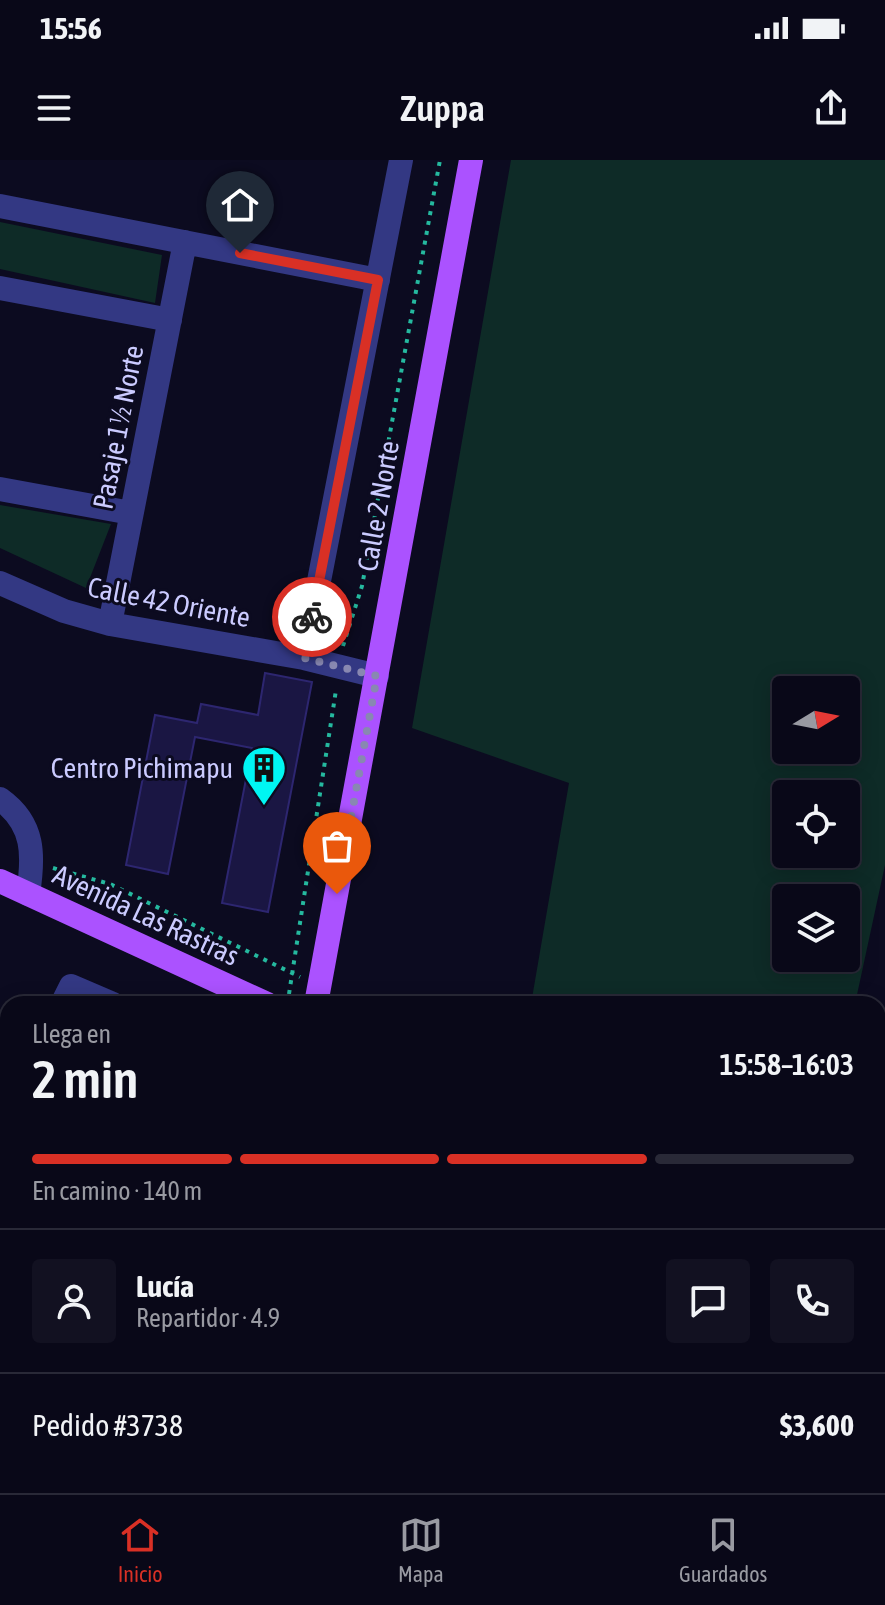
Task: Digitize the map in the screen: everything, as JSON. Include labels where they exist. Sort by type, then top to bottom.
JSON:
[{"type":"main road","name":"Calle 2 Norte","points":[[318,995],[471,160]]},
{"type":"main road","name":"Avenida Las Rastras","points":[[0,881],[250,996]]},
{"type":"street","name":"Calle 2 Norte","points":[[304,658],[401,160]]},
{"type":"street","points":[[0,206],[378,280]]},
{"type":"street","name":"Pasaje 1½ Norte","points":[[110,624],[185,242]]},
{"type":"street","points":[[0,288],[170,320]]},
{"type":"street","points":[[0,489],[131,513]]},
{"type":"street","name":"Calle 42 Oriente","points":[[0,583],[64,611],[110,624],[304,658],[377,676]]},
{"type":"street","points":[[0,799],[24,824],[33,859],[28,894]]},
{"type":"street","points":[[66,996],[71,986],[94,996]]},
{"type":"path","points":[[288,996],[344,637],[362,586],[440,160]]},
{"type":"path","points":[[33,859],[57,870],[110,884],[292,973],[318,995]]},
{"type":"green space","points":[[511,160],[885,160],[885,865],[857,996],[532,996],[569,783],[412,728]]},
{"type":"green space","points":[[0,222],[162,255],[155,303],[0,269]]},
{"type":"green space","points":[[0,505],[111,524],[86,588],[0,548]]},
{"type":"building","name":"Centro Pichimapu","points":[[265,673],[312,682],[268,912],[222,903],[252,748],[195,737],[168,874],[126,865],[155,715],[197,723],[201,704],[258,715]]},
{"type":"way so far","points":[[312,617],[304,658],[377,676],[337,894]]},
{"type":"place","name":"Centro Pichimapu","points":[[264,807]]},
{"type":"route","points":[[240,253],[378,280],[312,617]]}]
